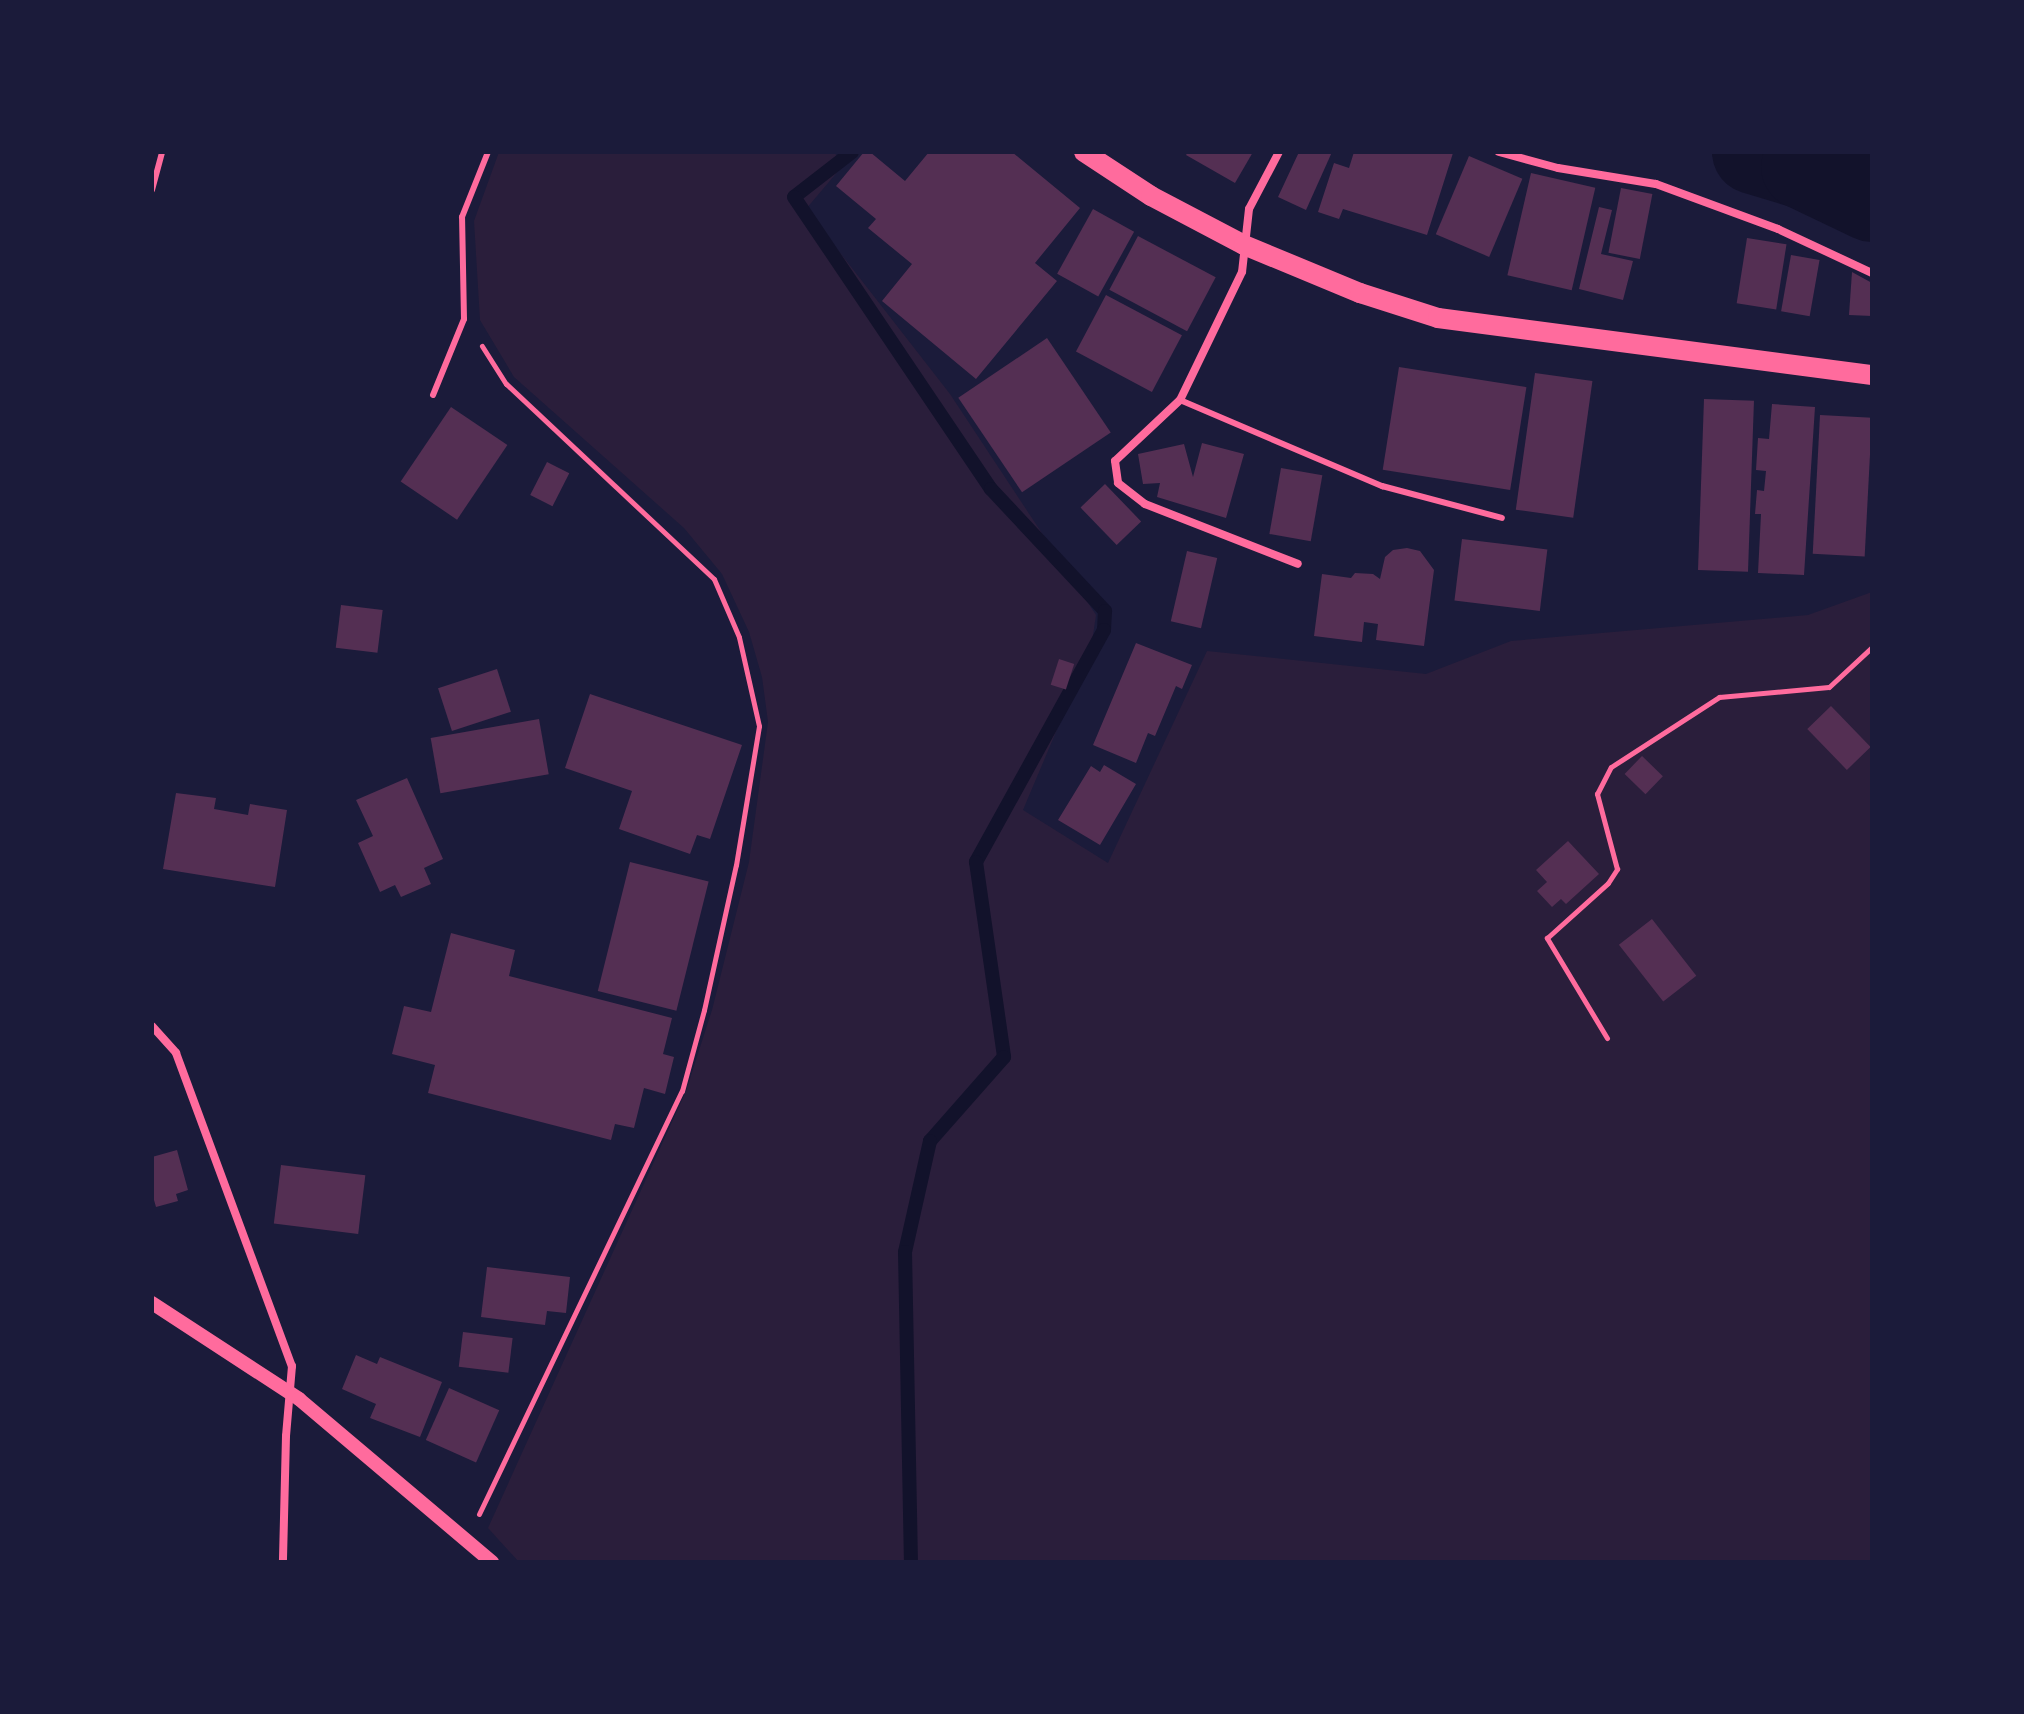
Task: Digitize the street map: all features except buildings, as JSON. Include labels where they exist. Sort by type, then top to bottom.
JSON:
[{"type":"main road","points":[[1084,152],[1151,196],[1244,245],[1360,293],[1438,318],[1872,375]]},
{"type":"street","points":[[1279,152],[1249,209],[1242,272],[1180,400],[1115,461],[1118,483],[1145,504],[1298,564]]},
{"type":"street","points":[[1499,152],[1558,168],[1656,184],[1778,229],[1872,273]]},
{"type":"street","points":[[152,1026],[176,1053],[292,1366],[286,1436],[283,1562]]},
{"type":"street","points":[[152,1303],[299,1399],[490,1560]]},
{"type":"lane","points":[[152,190],[162,152]]},
{"type":"lane","points":[[433,395],[464,319],[462,217],[488,152]]},
{"type":"lane","points":[[1180,400],[1382,486],[1502,518]]},
{"type":"path","points":[[464,319],[506,384],[714,579],[739,637],[759,726],[733,879],[704,1010],[682,1091],[476,1519]]},
{"type":"path","points":[[1607,1038],[1547,938],[1608,883],[1617,869],[1597,794],[1611,767],[1719,697],[1829,687],[1872,647]]},
{"type":"shaded area","points":[[499,152],[833,152],[845,163],[806,209],[950,394],[1096,615],[1091,649],[1023,810],[1108,863],[1207,651],[1426,674],[1511,641],[1808,615],[1872,592],[1872,1562],[519,1562],[488,1528],[686,1091],[712,1010],[749,862],[768,722],[762,677],[749,632],[722,574],[684,528],[514,377],[480,320],[474,221]]},
{"type":"waterway","points":[[852,152],[794,197],[991,489],[1105,611],[1104,630],[976,862],[1004,1057],[930,1141],[905,1252],[911,1562]]},
{"type":"waterway","points":[[1754,152],[1803,167],[1872,200]]}]
